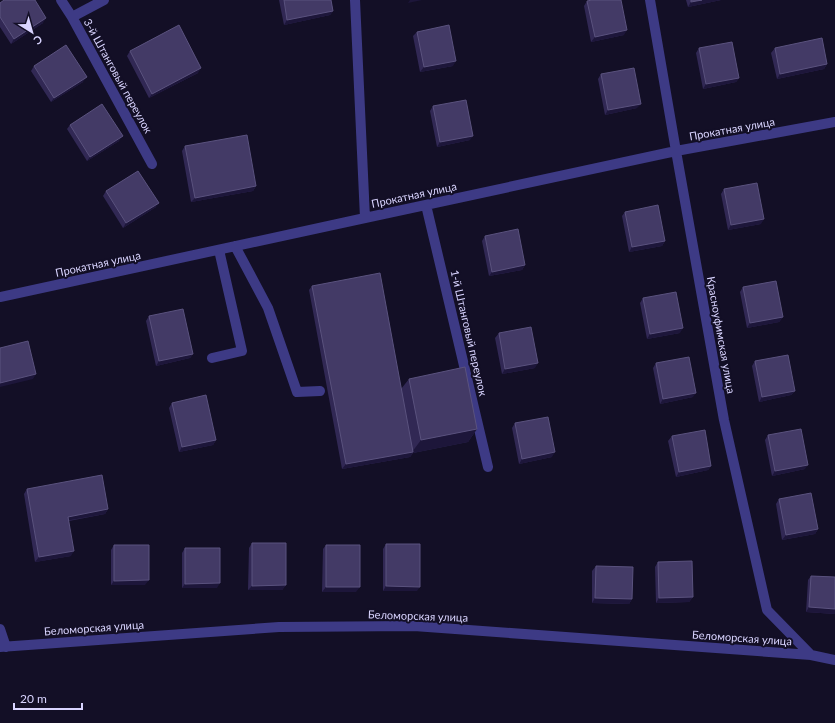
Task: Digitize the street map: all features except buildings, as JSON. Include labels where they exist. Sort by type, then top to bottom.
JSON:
[{"type":"street","name":"3-й Штанговый переулок","points":[[61,0],[72,17],[152,164]]},
{"type":"street","points":[[72,17],[104,0]]},
{"type":"street","points":[[355,0],[365,218]]},
{"type":"street","name":"Красноуфимская улица","points":[[650,0],[724,420],[767,610],[811,655]]},
{"type":"street","name":"Прокатная улица","points":[[0,298],[426,204],[676,151],[835,122]]},
{"type":"street","name":"1-й Штанговый переулок","points":[[426,204],[488,467]]},
{"type":"street","points":[[235,246],[268,308],[297,392],[320,391]]},
{"type":"street","points":[[212,358],[242,352],[219,250]]},
{"type":"street","name":"Беломорская улица","points":[[3,647],[279,627],[414,626],[811,655],[835,660]]},
{"type":"street","points":[[0,629],[3,647]]}]
